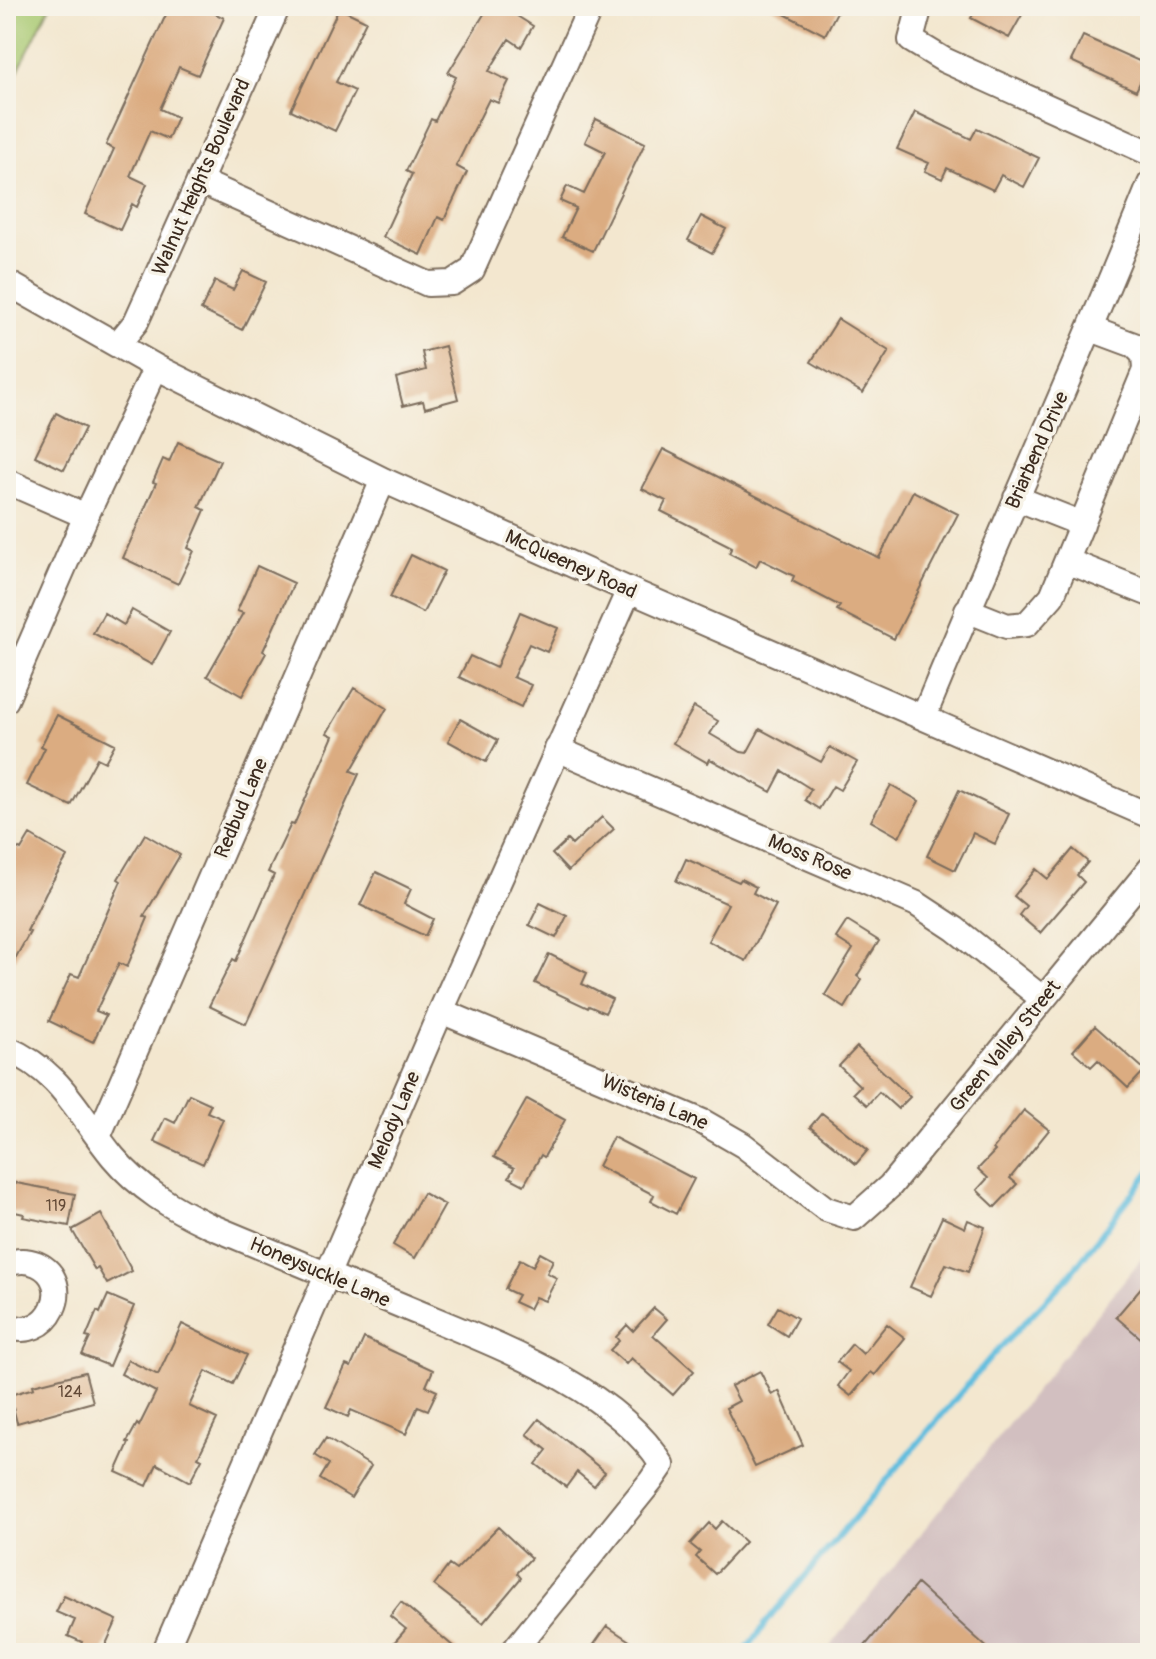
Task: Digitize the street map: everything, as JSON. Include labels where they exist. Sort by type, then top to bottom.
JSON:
[{"type":"street","name":"Walnut Heights Boulevard","points":[[117,345],[136,322],[278,6]]},
{"type":"street","points":[[199,181],[428,284],[452,283],[472,270],[591,6]]},
{"type":"street","points":[[920,6],[911,40],[944,60],[1150,153]]},
{"type":"street","name":"Briarbend Drive","points":[[924,716],[1150,184]]},
{"type":"street","name":"McQueeney Road","points":[[6,282],[156,367],[383,480],[1150,816]]},
{"type":"street","points":[[967,610],[1007,626],[1027,624],[1052,596],[1145,370],[1144,355],[1134,345],[1091,329]]},
{"type":"street","points":[[6,700],[86,516],[156,367]]},
{"type":"street","name":"Redbud Lane","points":[[98,1137],[383,480]]},
{"type":"street","points":[[6,481],[86,516]]},
{"type":"street","points":[[1016,498],[1082,524]]},
{"type":"street","points":[[1067,561],[1150,594]]},
{"type":"street","name":"Melody Lane","points":[[164,1653],[441,1011],[629,590]]},
{"type":"street","name":"Moss Rose","points":[[557,749],[917,904],[955,929],[1043,999]]},
{"type":"street","name":"Green Valley Street","points":[[854,1218],[890,1186],[1150,869]]},
{"type":"street","name":"Wisteria Lane","points":[[441,1011],[703,1122],[743,1145],[826,1209],[854,1218]]},
{"type":"street","name":"Honeysuckle Lane","points":[[6,1048],[27,1057],[47,1072],[136,1180],[170,1206],[208,1225],[523,1357],[596,1399],[651,1447],[661,1463],[651,1481],[512,1653]]},
{"type":"street","points":[[6,1265],[23,1261],[43,1267],[50,1275],[57,1295],[50,1315],[42,1323],[21,1329],[6,1325]]},
{"type":"shaded area","points":[[1150,1248],[1150,1653],[825,1653]]},
{"type":"green space","points":[[6,6],[50,6],[6,95]]},
{"type":"building","points":[[170,6],[217,6],[214,13],[224,18],[198,75],[179,67],[160,109],[177,117],[168,139],[150,131],[130,176],[147,184],[137,207],[132,204],[120,230],[85,214],[114,149],[106,145]]},
{"type":"building","points":[[489,6],[501,6],[533,26],[521,47],[509,39],[489,71],[509,81],[498,103],[489,99],[456,166],[467,172],[444,220],[438,217],[421,255],[383,237],[412,174],[406,171],[456,77],[448,73]]},
{"type":"building","points":[[769,6],[840,6],[825,35]]},
{"type":"building","points":[[978,6],[1027,6],[1009,38],[971,18]]},
{"type":"building","points":[[339,8],[366,21],[336,82],[355,91],[335,131],[291,110]]},
{"type":"building","points":[[1083,36],[1148,65],[1136,91],[1071,61]]},
{"type":"building","points":[[915,112],[971,139],[977,128],[1039,158],[1024,187],[1001,175],[993,190],[947,168],[942,179],[925,171],[929,163],[897,149]]},
{"type":"building","points":[[596,119],[645,143],[593,251],[562,237],[576,208],[560,201],[567,186],[584,194],[605,152],[585,142]]},
{"type":"building","points":[[701,216],[726,229],[712,253],[688,240]]},
{"type":"building","points":[[243,271],[266,282],[242,330],[201,310],[215,281],[233,290]]},
{"type":"building","points":[[838,319],[889,351],[863,393],[811,362]]},
{"type":"building","points":[[445,346],[458,399],[425,408],[423,401],[403,406],[396,378],[426,370],[422,352]]},
{"type":"building","points":[[56,413],[85,428],[64,470],[35,456]]},
{"type":"building","points":[[178,442],[220,461],[199,507],[205,510],[188,548],[194,551],[178,584],[123,558],[156,483],[153,482],[163,459],[169,462]]},
{"type":"building","points":[[663,449],[879,558],[913,491],[958,514],[894,639],[837,610],[840,606],[792,581],[794,576],[760,559],[756,567],[729,553],[732,547],[661,511],[666,501],[642,489]]},
{"type":"building","points":[[411,555],[444,571],[423,613],[390,597]]},
{"type":"building","points":[[257,566],[294,583],[263,651],[266,653],[242,696],[207,676],[243,613],[237,611]]},
{"type":"building","points":[[132,610],[170,632],[152,665],[93,633],[104,613],[124,625]]},
{"type":"building","points":[[520,612],[558,628],[547,652],[529,644],[513,677],[531,685],[521,707],[459,677],[470,656],[496,668]]},
{"type":"building","points":[[354,688],[387,708],[351,771],[359,774],[246,1024],[209,1006],[233,959],[236,961],[274,875],[268,872],[291,824],[294,825],[333,736],[327,733]]},
{"type":"building","points":[[694,707],[718,721],[710,734],[741,752],[747,753],[760,729],[821,762],[830,747],[857,762],[840,790],[833,786],[819,809],[805,800],[811,789],[782,771],[771,792],[673,743]]},
{"type":"building","points":[[57,715],[115,744],[105,762],[97,758],[71,806],[27,785],[45,748],[41,746]]},
{"type":"building","points":[[460,719],[498,740],[486,762],[448,741]]},
{"type":"building","points":[[891,785],[919,801],[899,837],[871,821]]},
{"type":"building","points":[[959,790],[1009,814],[995,844],[973,833],[955,870],[927,856]]},
{"type":"building","points":[[602,817],[614,829],[568,871],[552,854],[567,840],[572,845]]},
{"type":"building","points":[[145,834],[180,855],[144,916],[148,918],[127,967],[119,963],[96,1011],[106,1015],[93,1042],[49,1021],[71,974],[79,977],[121,881],[118,879]]},
{"type":"building","points":[[30,835],[67,857],[46,892],[27,931],[30,932],[6,975],[6,842],[21,850]]},
{"type":"building","points":[[1073,849],[1088,862],[1077,875],[1084,882],[1040,933],[1019,915],[1026,906],[1014,896],[1036,869],[1048,879]]},
{"type":"building","points":[[686,859],[739,882],[741,879],[756,887],[753,893],[776,905],[746,961],[708,941],[728,904],[676,881]]},
{"type":"building","points":[[376,872],[411,889],[404,904],[433,919],[425,936],[360,905]]},
{"type":"building","points":[[540,903],[567,916],[556,938],[529,925]]},
{"type":"building","points":[[847,921],[879,941],[857,976],[862,980],[845,1008],[825,995],[853,949],[836,938]]},
{"type":"building","points":[[549,954],[587,973],[582,984],[612,999],[605,1013],[535,983]]},
{"type":"building","points":[[1095,1026],[1145,1070],[1128,1088],[1098,1060],[1091,1067],[1073,1051]]},
{"type":"building","points":[[857,1047],[910,1097],[898,1109],[879,1092],[867,1105],[853,1093],[860,1086],[839,1066]]},
{"type":"building","points":[[189,1094],[211,1104],[207,1112],[223,1119],[203,1164],[154,1141],[165,1118],[175,1123]]},
{"type":"building","points":[[527,1099],[565,1120],[524,1185],[509,1177],[514,1168],[494,1157]]},
{"type":"building","points":[[1024,1110],[1049,1130],[1010,1178],[1017,1184],[995,1207],[977,1190],[988,1178],[978,1169]]},
{"type":"building","points":[[822,1113],[868,1150],[856,1164],[810,1127]]},
{"type":"building","points":[[613,1137],[694,1179],[676,1214],[651,1201],[654,1195],[598,1166]]},
{"type":"building","points":[[11,1182],[75,1194],[69,1226],[23,1217],[24,1214],[6,1210]]},
{"type":"building","points":[[423,1193],[445,1205],[415,1258],[393,1245]]},
{"type":"building","points":[[101,1214],[132,1271],[107,1284],[98,1268],[95,1270],[72,1230]]},
{"type":"building","points":[[942,1217],[965,1228],[968,1220],[985,1227],[968,1272],[946,1264],[931,1296],[910,1287]]},
{"type":"building","points":[[540,1253],[553,1260],[547,1273],[557,1278],[545,1301],[535,1297],[529,1309],[514,1302],[518,1295],[505,1289],[520,1259],[533,1266]]},
{"type":"building","points":[[1150,1277],[1150,1346],[1116,1317]]},
{"type":"building","points":[[108,1295],[134,1306],[109,1366],[82,1355],[97,1311],[100,1313]]},
{"type":"building","points":[[778,1307],[797,1318],[787,1336],[768,1324]]},
{"type":"building","points":[[654,1308],[667,1319],[653,1335],[694,1371],[673,1395],[631,1358],[626,1364],[610,1350],[627,1325],[633,1331]]},
{"type":"building","points":[[182,1324],[247,1355],[233,1384],[206,1371],[189,1406],[217,1419],[198,1457],[202,1459],[190,1482],[157,1464],[147,1486],[116,1472],[127,1442],[156,1392],[121,1374],[128,1360],[158,1375]]},
{"type":"building","points":[[887,1324],[905,1338],[875,1375],[871,1372],[851,1396],[838,1386],[849,1371],[837,1362],[852,1344],[863,1354]]},
{"type":"building","points":[[364,1338],[433,1370],[426,1386],[437,1391],[428,1410],[418,1406],[406,1434],[351,1410],[348,1417],[326,1407],[346,1365],[351,1367]]},
{"type":"building","points":[[760,1371],[772,1395],[779,1391],[803,1445],[755,1467],[726,1408],[739,1401],[731,1386]]},
{"type":"building","points":[[85,1372],[93,1402],[17,1423],[10,1395],[34,1388],[33,1385]]},
{"type":"building","points":[[539,1419],[605,1472],[594,1486],[577,1472],[566,1487],[536,1464],[547,1450],[527,1434]]},
{"type":"building","points":[[326,1438],[371,1466],[351,1498],[320,1479],[329,1464],[315,1455]]},
{"type":"building","points":[[722,1521],[745,1542],[715,1574],[696,1557],[700,1552],[690,1544],[709,1523],[715,1529]]},
{"type":"building","points":[[498,1527],[531,1558],[517,1573],[521,1578],[483,1623],[434,1585],[449,1565],[456,1570]]},
{"type":"building","points":[[917,1584],[993,1653],[859,1653]]},
{"type":"building","points":[[64,1596],[117,1620],[102,1653],[80,1646],[82,1642],[68,1636],[75,1620],[56,1612]]},
{"type":"building","points":[[401,1602],[461,1653],[401,1653],[392,1645],[406,1629],[390,1616]]},
{"type":"building","points":[[607,1626],[631,1642],[623,1653],[588,1653]]},
{"type":"waterway","points":[[744,1653],[772,1615],[991,1357],[1068,1277],[1150,1171]]}]
